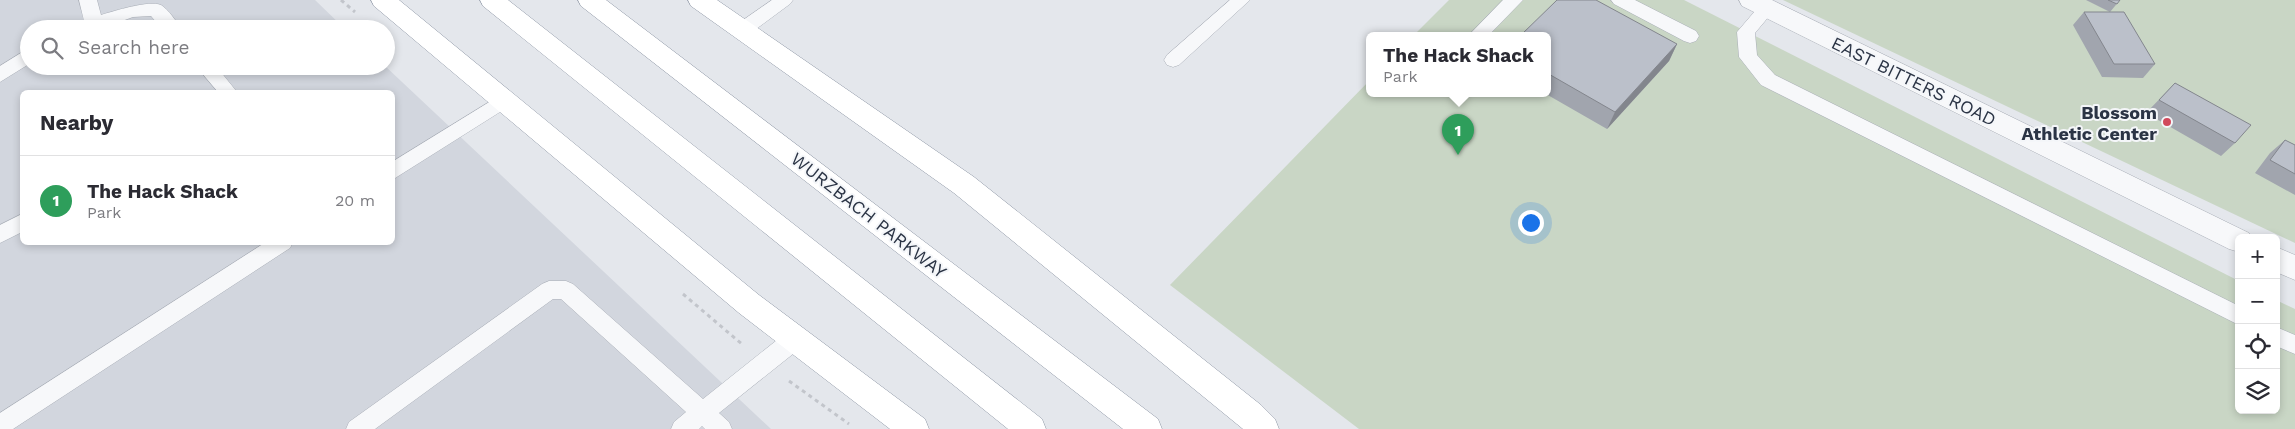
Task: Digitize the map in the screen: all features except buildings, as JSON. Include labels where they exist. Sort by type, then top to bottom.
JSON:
[{"type":"highway","points":[[383,0],[749,304],[914,429]]},
{"type":"highway","points":[[492,0],[1031,429]]},
{"type":"highway","name":"WURZBACH PARKWAY","points":[[590,0],[1147,429]]},
{"type":"highway","points":[[700,0],[964,185],[1250,415],[1264,429]]},
{"type":"street","name":"EAST BITTERS ROAD","points":[[1759,4],[2235,239]]},
{"type":"street","points":[[2280,261],[2295,268]]},
{"type":"lane","points":[[88,0],[88,20]]},
{"type":"lane","points":[[742,30],[784,0]]},
{"type":"lane","points":[[1173,60],[1241,0]]},
{"type":"lane","points":[[1481,32],[1514,0]]},
{"type":"lane","points":[[1620,0],[1690,36]]},
{"type":"lane","points":[[1759,4],[1746,32],[1748,57],[1768,80],[2235,314]]},
{"type":"lane","points":[[104,20],[132,10],[155,9],[164,20]]},
{"type":"lane","points":[[0,76],[20,62]]},
{"type":"lane","points":[[213,75],[226,90]]},
{"type":"lane","points":[[395,170],[504,100]]},
{"type":"lane","points":[[0,235],[20,223]]},
{"type":"lane","points":[[0,425],[278,245]]},
{"type":"lane","points":[[357,429],[550,290],[566,290],[721,429]]},
{"type":"lane","points":[[2280,338],[2295,345]]},
{"type":"lane","points":[[682,429],[795,339]]},
{"type":"shaded area","points":[[0,0],[315,0],[336,20],[20,20],[20,75],[395,75],[771,429],[0,429]]},
{"type":"green space","points":[[1449,0],[1684,0],[2235,279],[2235,414],[2280,414],[2280,302],[2295,309],[2295,429],[1359,429],[1170,285],[1366,84],[1366,97],[1551,97],[1551,32],[1417,32]]},
{"type":"green space","name":"Blossom Athletic Center","points":[[1783,0],[2295,0],[2295,243],[2280,236],[2280,234],[2276,234]]},
{"type":"place","name":"Blossom Athletic Center","points":[[2167,122]]},
{"type":"place","name":"The Hack Shack","points":[[1458,155]]}]
